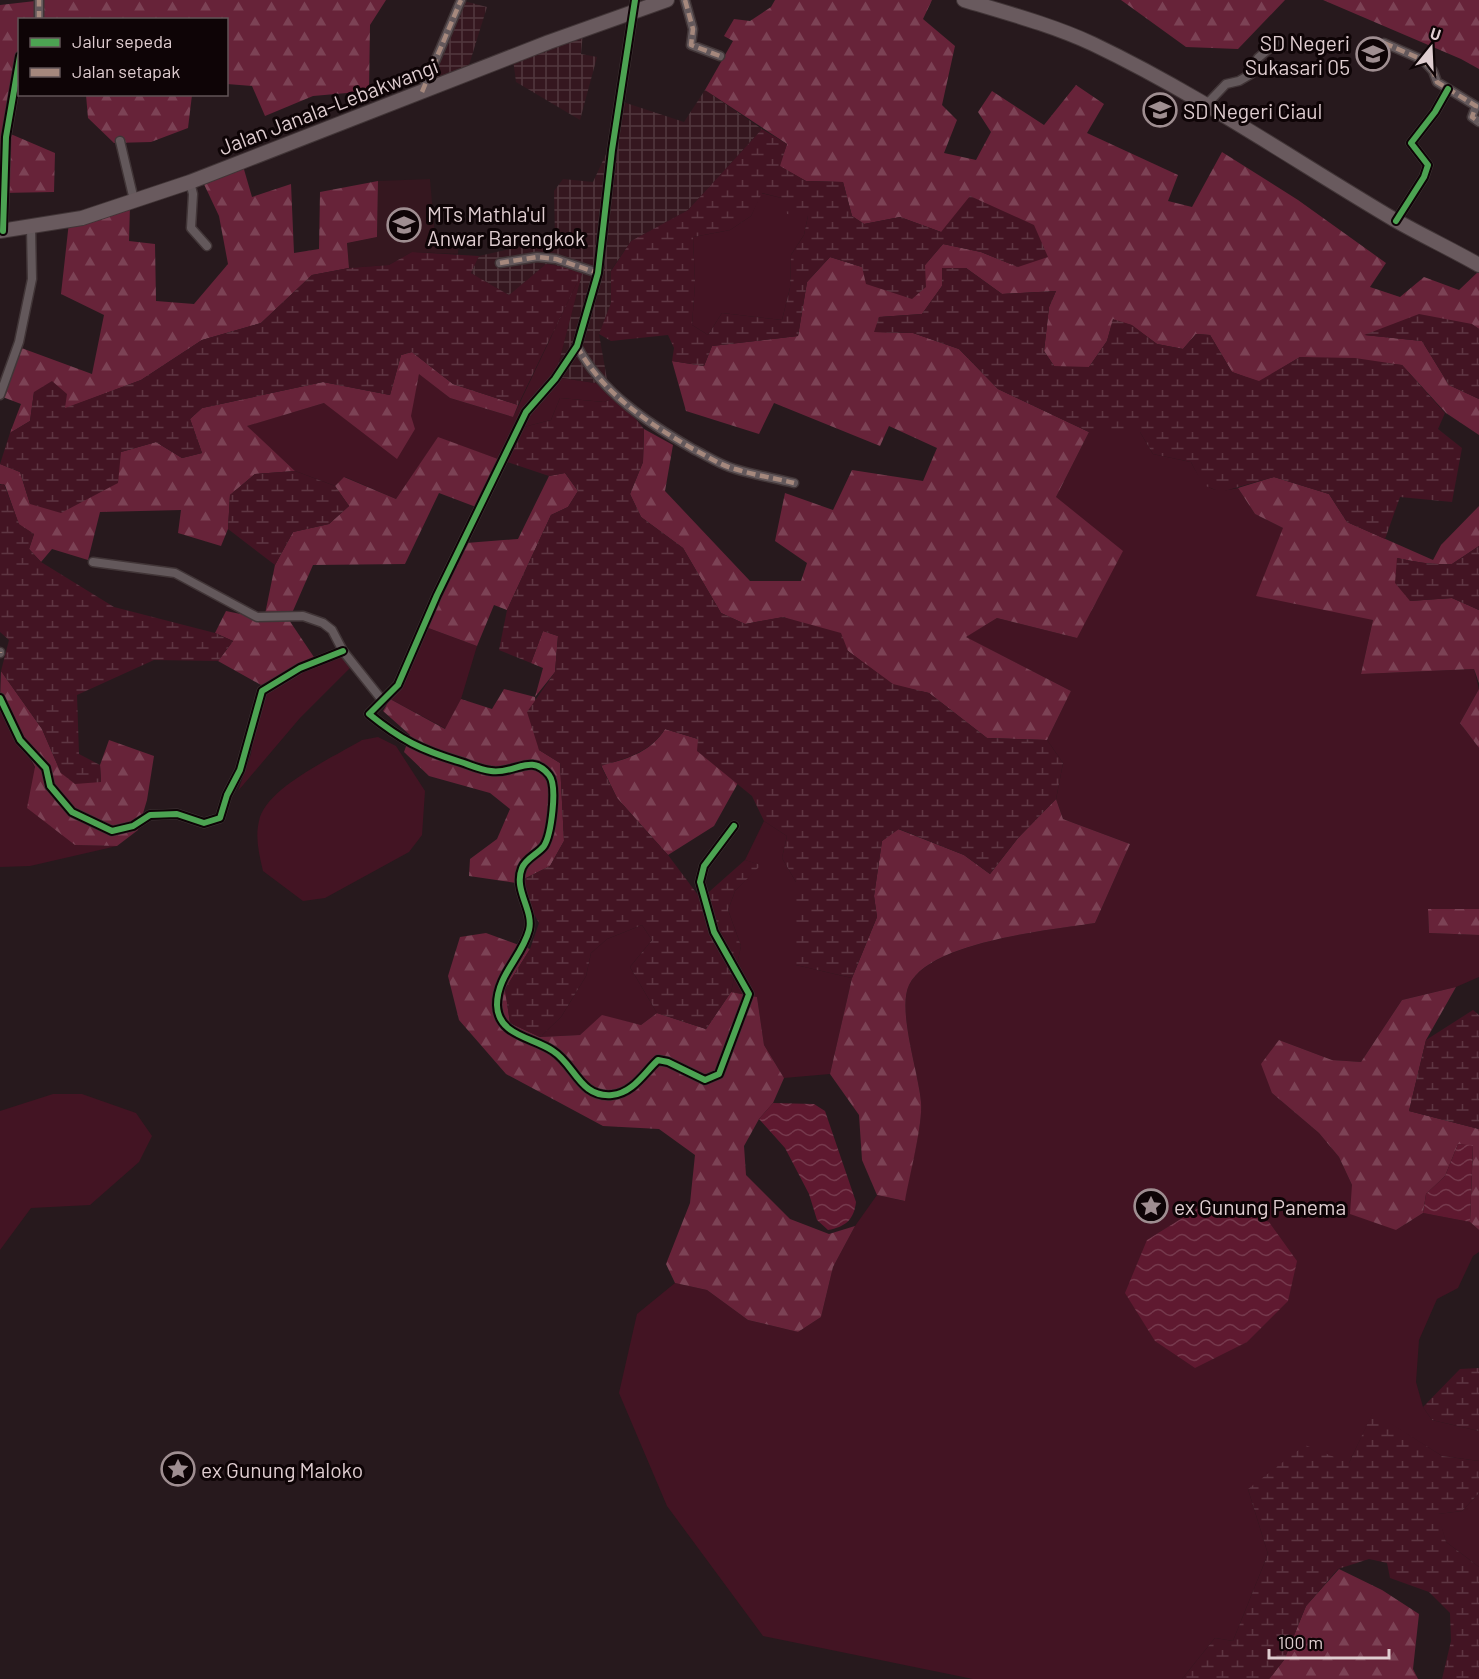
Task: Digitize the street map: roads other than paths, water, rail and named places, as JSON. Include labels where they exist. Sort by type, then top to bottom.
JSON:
[{"type":"main road","name":"Jalan Janala–Lebakwangi","points":[[2,231],[82,218],[190,182],[549,42],[635,6],[667,0]]},
{"type":"main road","points":[[964,0],[1027,18],[1091,43],[1204,106],[1396,221],[1479,265]]},
{"type":"street","points":[[39,0],[39,18]]},
{"type":"street","points":[[422,92],[461,0]]},
{"type":"street","points":[[685,0],[693,29],[691,45],[720,56]]},
{"type":"street","points":[[635,6],[612,150],[598,273],[577,346],[555,379],[526,412],[437,595],[398,685],[369,714],[398,737],[425,751],[491,771],[530,763],[538,765],[550,776],[554,790],[548,837],[543,848],[522,866],[519,880],[529,930],[502,979],[497,1008],[506,1027],[515,1034],[555,1052],[582,1085],[597,1094],[613,1095],[624,1091],[639,1082],[658,1060],[668,1062],[705,1080],[715,1078],[719,1074],[749,994],[714,932],[700,882],[704,866],[734,826]]},
{"type":"street","points":[[1204,106],[1226,84],[1239,81],[1251,74],[1258,58],[1278,41]]},
{"type":"street","points":[[1384,43],[1423,60],[1433,71],[1437,82],[1476,106],[1472,117],[1479,122]]},
{"type":"street","points":[[2,231],[6,137],[18,68]]},
{"type":"street","points":[[1396,221],[1424,177],[1428,165],[1411,143],[1435,112],[1448,89]]},
{"type":"street","points":[[120,141],[134,200]]},
{"type":"street","points":[[190,182],[193,195],[191,228],[207,246]]},
{"type":"street","points":[[0,395],[19,342],[32,279],[31,228]]},
{"type":"street","points":[[500,263],[537,257],[556,259],[598,273]]},
{"type":"street","points":[[577,346],[588,367],[600,380],[640,416],[664,432],[722,465],[794,483]]},
{"type":"street","points":[[93,562],[176,573],[257,617],[303,616],[317,620],[332,630],[343,651],[382,700]]},
{"type":"street","points":[[0,698],[20,740],[46,768],[50,786],[72,812],[112,831],[133,826],[150,815],[177,814],[204,823],[219,818],[227,795],[240,770],[262,691],[300,668],[343,651]]},
{"type":"water","points":[[773,1103],[814,1104],[825,1111],[856,1202],[851,1218],[844,1225],[828,1230],[817,1220],[809,1194],[785,1148],[759,1119]]},
{"type":"water","points":[[1458,1144],[1473,1145],[1470,1222],[1423,1213],[1426,1194],[1445,1176]]},
{"type":"water","points":[[1208,1202],[1269,1222],[1297,1261],[1288,1301],[1247,1342],[1195,1368],[1155,1341],[1125,1293],[1147,1240]]},
{"type":"place","name":"SD Negeri Sukasari 05","points":[[1373,54]]},
{"type":"place","name":"SD Negeri Ciaul","points":[[1160,110]]},
{"type":"place","name":"MTs Mathla'ul Anwar Barengkok","points":[[404,225]]},
{"type":"place","name":"ex Gunung Panema","points":[[1151,1206]]},
{"type":"place","name":"ex Gunung Maloko","points":[[178,1469]]}]
